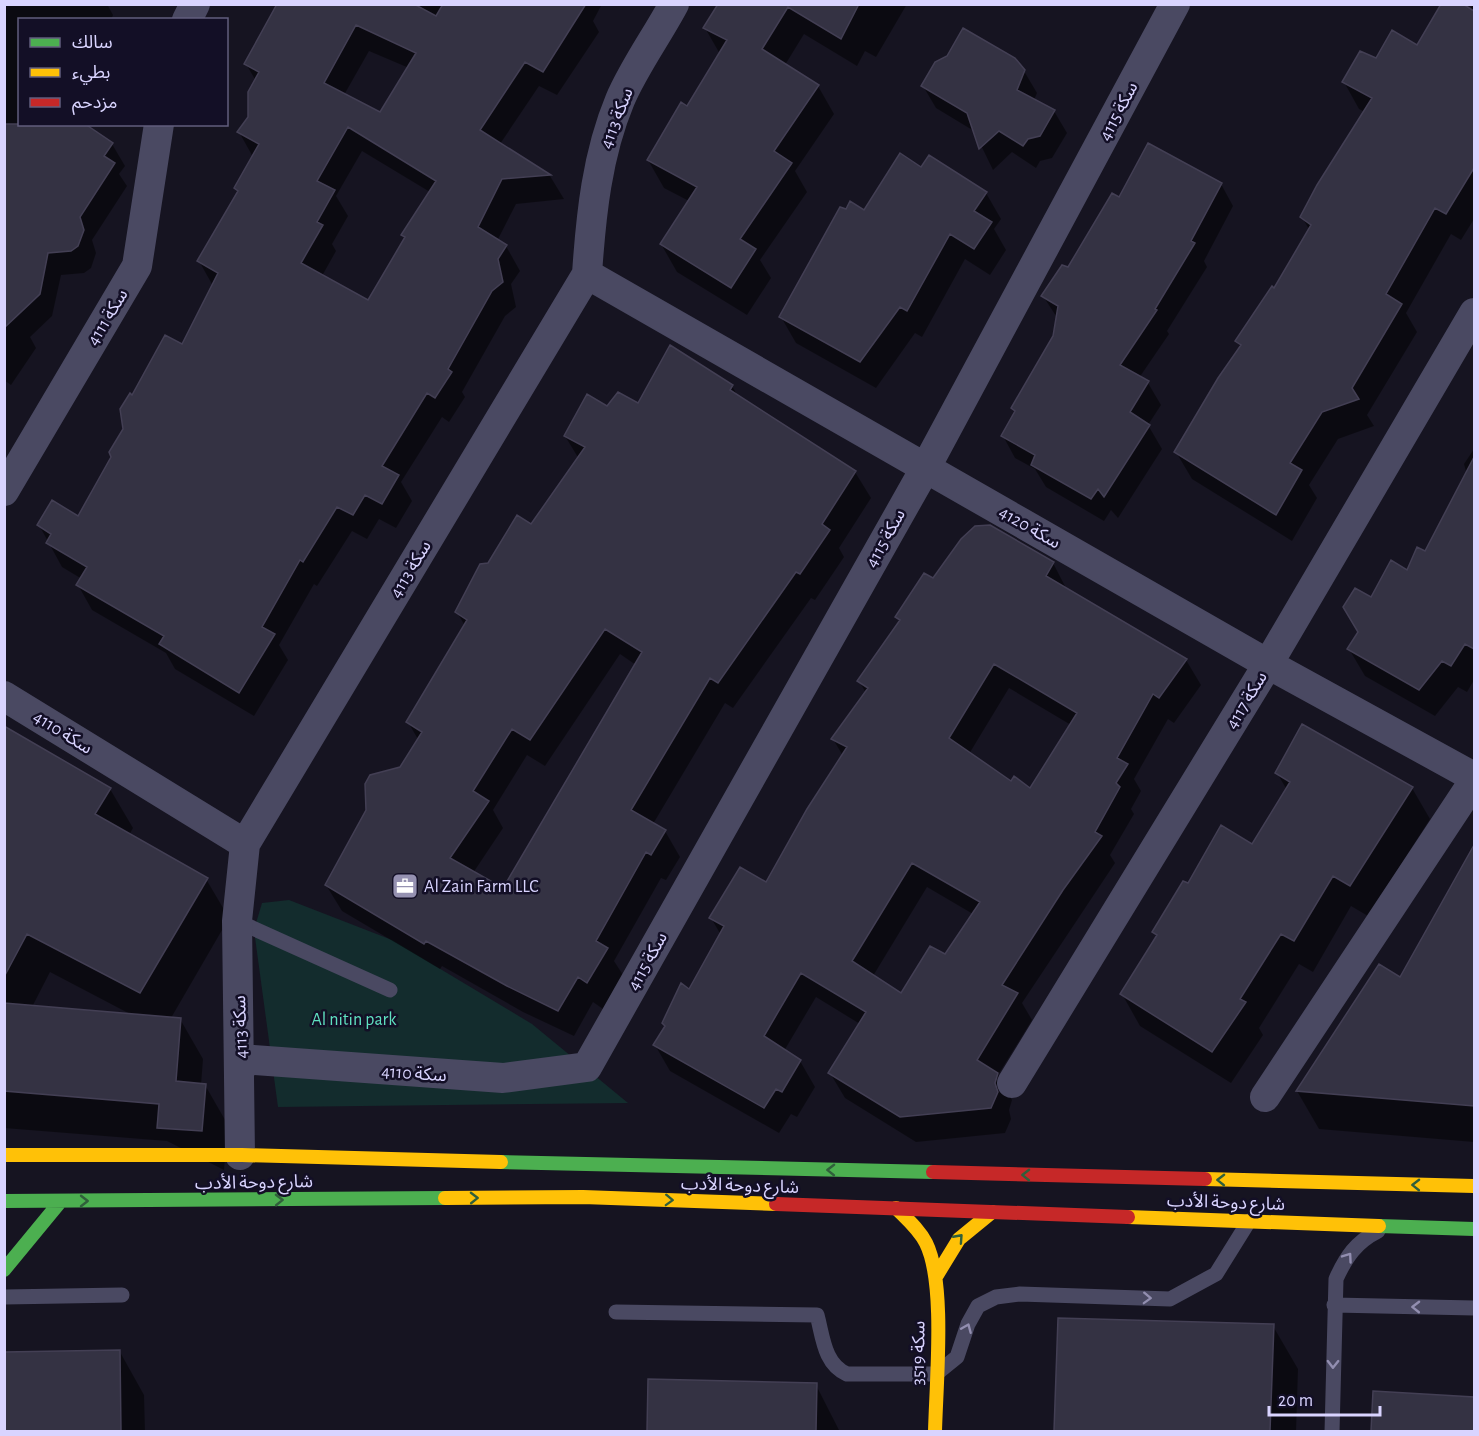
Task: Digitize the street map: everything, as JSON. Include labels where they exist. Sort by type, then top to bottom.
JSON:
[{"type":"main road","name":"شارع دوحة الأدب","points":[[4,1155],[240,1155],[1474,1186]]},
{"type":"main road","name":"شارع دوحة الأدب","points":[[4,1201],[583,1197],[1474,1229]]},
{"type":"main road","points":[[4,1270],[60,1202]]},
{"type":"main road","name":"سكة 3519","points":[[896,1208],[919,1231],[927,1245],[937,1275],[935,1431]]},
{"type":"main road","name":"سكة 3519","points":[[937,1275],[945,1255],[958,1238],[974,1223],[992,1212]]},
{"type":"street","points":[[188,18],[195,4]]},
{"type":"street","name":"سكة 4113","points":[[240,1155],[237,921],[245,844],[587,274],[590,229],[606,140],[620,98],[674,4]]},
{"type":"street","name":"سكة 4115","points":[[587,1067],[926,467],[1175,4]]},
{"type":"street","name":"سكة 4111","points":[[4,491],[137,266],[159,126]]},
{"type":"street","name":"سكة 4120","points":[[587,274],[1268,664],[1474,779]]},
{"type":"street","name":"سكة 4117","points":[[1012,1083],[1268,664],[1474,313]]},
{"type":"street","name":"سكة 4110","points":[[4,696],[245,844]]},
{"type":"street","points":[[1265,1097],[1474,779]]},
{"type":"street","name":"سكة 4110","points":[[240,1059],[503,1078],[587,1067]]},
{"type":"lane","points":[[237,921],[390,990]]},
{"type":"lane","points":[[616,1312],[817,1315],[829,1360],[837,1370],[847,1374],[936,1374],[957,1357],[978,1306],[996,1297],[1020,1294],[1170,1299],[1216,1274],[1250,1221]]},
{"type":"lane","points":[[1332,1431],[1336,1279],[1346,1257],[1364,1238],[1387,1226]]},
{"type":"lane","points":[[4,1297],[122,1295]]},
{"type":"lane","points":[[1334,1305],[1474,1308]]},
{"type":"green space","name":"Al nitin park","points":[[289,900],[392,940],[532,1024],[628,1103],[278,1107],[254,930],[262,903]]},
{"type":"building","points":[[277,4],[414,4],[436,16],[443,4],[586,4],[543,72],[525,62],[480,130],[551,175],[502,179],[478,227],[507,245],[498,259],[503,282],[492,291],[448,369],[452,372],[435,398],[427,393],[382,466],[399,475],[382,504],[365,495],[353,515],[337,507],[303,562],[300,560],[262,627],[275,634],[239,693],[159,644],[164,636],[76,585],[87,567],[46,543],[51,534],[37,525],[52,500],[78,516],[111,457],[109,452],[123,429],[120,409],[130,393],[132,395],[165,335],[182,344],[218,273],[197,261],[238,191],[234,188],[259,144],[237,132],[248,117],[248,92],[259,72],[244,64]],"holes":[[[356,25],[416,53],[380,112],[324,83]],[[348,127],[436,181],[401,235],[405,237],[368,300],[301,263],[323,225],[317,222],[335,190],[317,181]]]},
{"type":"building","points":[[718,4],[859,4],[841,39],[788,7],[762,49],[819,85],[774,151],[792,163],[740,239],[756,249],[731,288],[660,244],[697,187],[647,160],[681,102],[687,106],[727,40],[703,28]]},
{"type":"building","points":[[1441,4],[1463,4],[1474,11],[1474,168],[1446,214],[1435,208],[1386,294],[1402,304],[1352,388],[1359,399],[1322,412],[1290,463],[1302,470],[1276,515],[1174,452],[1218,378],[1241,345],[1235,341],[1272,286],[1274,288],[1311,225],[1300,217],[1317,185],[1372,98],[1342,82],[1360,51],[1376,58],[1392,30],[1417,45]]},
{"type":"building","points":[[963,28],[1015,58],[1025,70],[1017,90],[1055,110],[1040,136],[1028,139],[1023,146],[999,131],[979,149],[967,113],[921,86],[935,62],[947,56]]},
{"type":"building","points":[[4,124],[88,126],[113,143],[104,156],[115,163],[80,217],[84,230],[78,246],[71,251],[48,253],[40,294],[4,328]]},
{"type":"building","points":[[1148,143],[1222,183],[1191,241],[1195,243],[1155,309],[1157,310],[1120,365],[1149,381],[1130,412],[1150,425],[1104,497],[1098,489],[1091,499],[1031,465],[1035,455],[1001,436],[1015,411],[1011,408],[1053,336],[1058,306],[1041,296],[1062,265],[1068,267],[1112,193],[1119,197]]},
{"type":"building","points":[[900,153],[921,167],[929,155],[987,192],[974,211],[992,222],[974,249],[950,234],[907,311],[900,307],[860,362],[779,317],[840,207],[846,209],[850,201],[864,210]]},
{"type":"building","points":[[670,345],[733,385],[730,390],[856,471],[822,524],[830,530],[800,574],[796,572],[718,683],[710,678],[631,810],[666,830],[651,855],[646,852],[596,941],[608,948],[587,983],[578,977],[558,1011],[507,986],[426,941],[424,944],[325,885],[366,810],[365,784],[370,775],[400,767],[422,732],[406,722],[467,620],[455,612],[480,564],[488,563],[517,515],[531,524],[585,447],[564,436],[587,394],[607,406],[618,392],[638,403]],"holes":[[[605,629],[642,652],[503,888],[450,858],[489,801],[473,791],[512,729],[530,740]]]},
{"type":"building","points":[[1474,457],[1474,649],[1465,644],[1451,666],[1442,661],[1419,690],[1347,649],[1358,632],[1343,607],[1355,588],[1371,597],[1391,560],[1407,570],[1417,547],[1425,551]]},
{"type":"building","points":[[990,525],[1054,562],[1046,576],[1187,659],[1159,698],[1153,694],[1117,758],[1128,764],[1116,783],[1120,787],[1095,832],[1102,836],[1063,890],[1002,985],[1018,993],[977,1060],[998,1073],[995,1083],[998,1092],[991,1108],[900,1117],[828,1073],[866,1012],[801,973],[764,1036],[801,1060],[782,1092],[776,1089],[764,1108],[653,1045],[665,1026],[662,1023],[681,983],[689,989],[724,926],[709,918],[740,867],[766,882],[807,809],[847,747],[831,739],[868,688],[857,681],[900,620],[895,617],[924,573],[933,578],[961,539],[975,526]],"holes":[[[994,664],[1077,713],[1030,788],[1014,776],[1011,781],[949,738]],[[912,863],[980,902],[945,954],[930,946],[901,993],[852,961]]]},
{"type":"building","points":[[1302,724],[1413,787],[1350,886],[1333,876],[1294,941],[1281,934],[1240,999],[1246,1002],[1212,1052],[1120,994],[1157,935],[1152,932],[1183,881],[1188,883],[1221,825],[1252,844],[1290,782],[1275,773]]},
{"type":"building","points":[[4,726],[111,788],[95,814],[208,878],[140,993],[27,934],[4,977]]},
{"type":"building","points":[[1474,845],[1474,1106],[1296,1091],[1379,964],[1400,977]]},
{"type":"building","points":[[4,1003],[181,1018],[176,1081],[206,1084],[202,1131],[157,1128],[159,1104],[4,1091]]},
{"type":"building","points":[[1058,1318],[1274,1324],[1270,1431],[1054,1431]]},
{"type":"building","points":[[120,1350],[121,1431],[4,1431],[4,1352]]},
{"type":"building","points":[[648,1379],[817,1383],[816,1431],[647,1431]]},
{"type":"building","points":[[1373,1391],[1474,1397],[1474,1431],[1371,1431]]},
{"type":"traffic: fast","points":[[501,1162],[933,1172]]},
{"type":"traffic: fast","points":[[4,1201],[445,1198]]},
{"type":"traffic: fast","points":[[4,1270],[60,1202]]},
{"type":"traffic: fast","points":[[1379,1226],[1474,1229]]},
{"type":"traffic: slow","points":[[4,1155],[242,1155],[501,1162]]},
{"type":"traffic: slow","points":[[1205,1179],[1474,1186]]},
{"type":"traffic: slow","points":[[445,1198],[583,1197],[776,1204]]},
{"type":"traffic: slow","points":[[896,1208],[920,1233],[926,1243],[936,1283],[938,1334],[935,1432]]},
{"type":"traffic: slow","points":[[937,1275],[959,1239],[992,1212]]},
{"type":"traffic: slow","points":[[1128,1217],[1379,1226]]},
{"type":"traffic: jam","points":[[933,1172],[1205,1179]]},
{"type":"traffic: jam","points":[[776,1204],[1128,1217]]},
{"type":"place","name":"Al Zain Farm LLC","points":[[405,886]]}]
